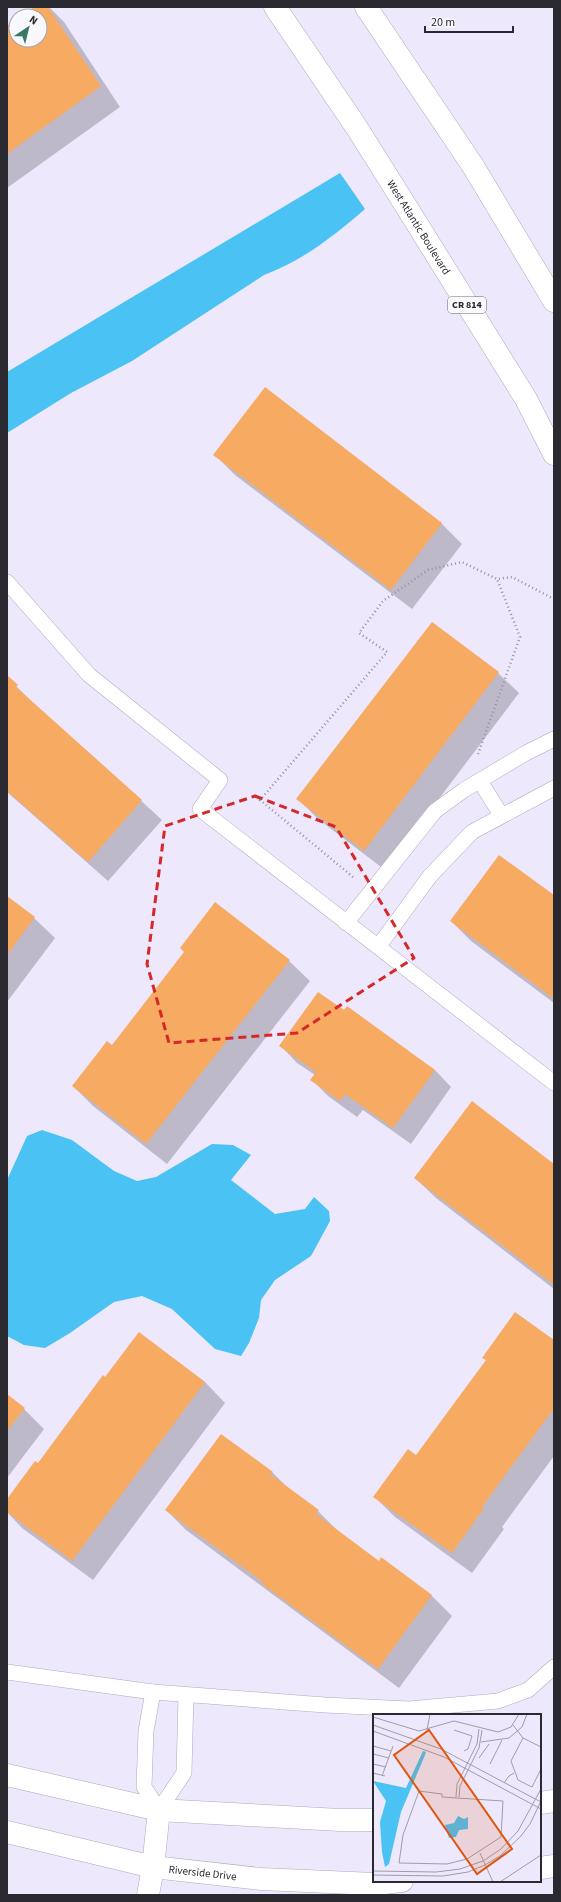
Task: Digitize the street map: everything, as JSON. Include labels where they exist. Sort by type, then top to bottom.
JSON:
[{"type":"street","name":"West Atlantic Boulevard","points":[[275,7],[357,128],[409,211],[526,399],[554,454]]},
{"type":"street","points":[[366,7],[421,87],[472,166],[554,301]]},
{"type":"street","points":[[7,1775],[159,1810],[340,1820],[373,1820]]},
{"type":"street","points":[[541,1803],[554,1801]]},
{"type":"street","points":[[148,1895],[153,1867],[159,1810]]},
{"type":"street","name":"Riverside Drive","points":[[7,1832],[153,1867],[261,1879],[375,1884],[393,1882]]},
{"type":"street","points":[[541,1868],[554,1866]]},
{"type":"lane","points":[[7,582],[90,675],[220,780],[200,809],[554,1083]]},
{"type":"lane","points":[[346,923],[435,811],[464,790],[526,753],[554,739]]},
{"type":"lane","points":[[480,781],[501,815]]},
{"type":"lane","points":[[378,947],[430,876],[472,832],[501,815],[554,788]]},
{"type":"lane","points":[[7,1672],[153,1692],[325,1705],[409,1709],[498,1701],[528,1690],[554,1667]]},
{"type":"lane","points":[[153,1692],[146,1731],[144,1788],[159,1810],[184,1773],[186,1695]]},
{"type":"path","points":[[358,874],[352,877],[260,800],[387,652],[359,633],[383,601],[428,570],[462,562],[496,579],[512,577],[554,599]]},
{"type":"path","points":[[478,755],[520,637],[496,579]]},
{"type":"highlighted area","points":[[255,796],[336,827],[414,958],[297,1033],[169,1043],[147,964],[165,826]]},
{"type":"water","points":[[340,173],[365,209],[341,229],[317,247],[291,263],[264,275],[132,361],[71,393],[7,433],[7,372]]},
{"type":"water","points":[[42,1130],[72,1140],[114,1171],[137,1181],[156,1177],[212,1144],[233,1145],[251,1155],[231,1180],[275,1214],[305,1209],[314,1197],[329,1211],[330,1221],[311,1256],[275,1280],[261,1300],[259,1318],[249,1343],[241,1356],[215,1349],[172,1309],[142,1296],[114,1302],[70,1333],[45,1348],[24,1345],[7,1336],[7,1180],[27,1136]]},
{"type":"building","points":[[48,7],[101,86],[7,154],[7,26],[8,25],[8,48],[48,48],[48,8],[33,8]]},
{"type":"building","points":[[265,387],[442,523],[391,590],[213,455]]},
{"type":"building","points":[[432,622],[499,672],[364,851],[296,799]]},
{"type":"building","points":[[7,675],[18,685],[16,687],[142,800],[88,862],[7,791]]},
{"type":"building","points":[[499,855],[554,895],[554,999],[450,921]]},
{"type":"building","points":[[7,896],[35,917],[7,955]]},
{"type":"building","points":[[215,902],[290,960],[146,1144],[72,1086],[107,1041],[112,1045],[184,952],[180,948]]},
{"type":"building","points":[[318,992],[344,1010],[347,1006],[435,1070],[393,1128],[345,1094],[340,1101],[310,1080],[316,1072],[279,1046]]},
{"type":"building","points":[[472,1101],[554,1164],[554,1285],[414,1178]]},
{"type":"building","points":[[515,1312],[554,1340],[554,1413],[552,1411],[482,1507],[484,1508],[452,1553],[373,1497],[408,1449],[416,1455],[486,1360],[482,1358]]},
{"type":"building","points":[[139,1332],[205,1382],[72,1561],[7,1512],[7,1499],[35,1461],[38,1463],[103,1375],[105,1377]]},
{"type":"building","points":[[7,1394],[25,1408],[7,1431]]},
{"type":"building","points":[[221,1434],[273,1472],[270,1474],[319,1510],[316,1514],[379,1561],[381,1557],[432,1595],[378,1669],[262,1584],[263,1582],[165,1510]]}]
